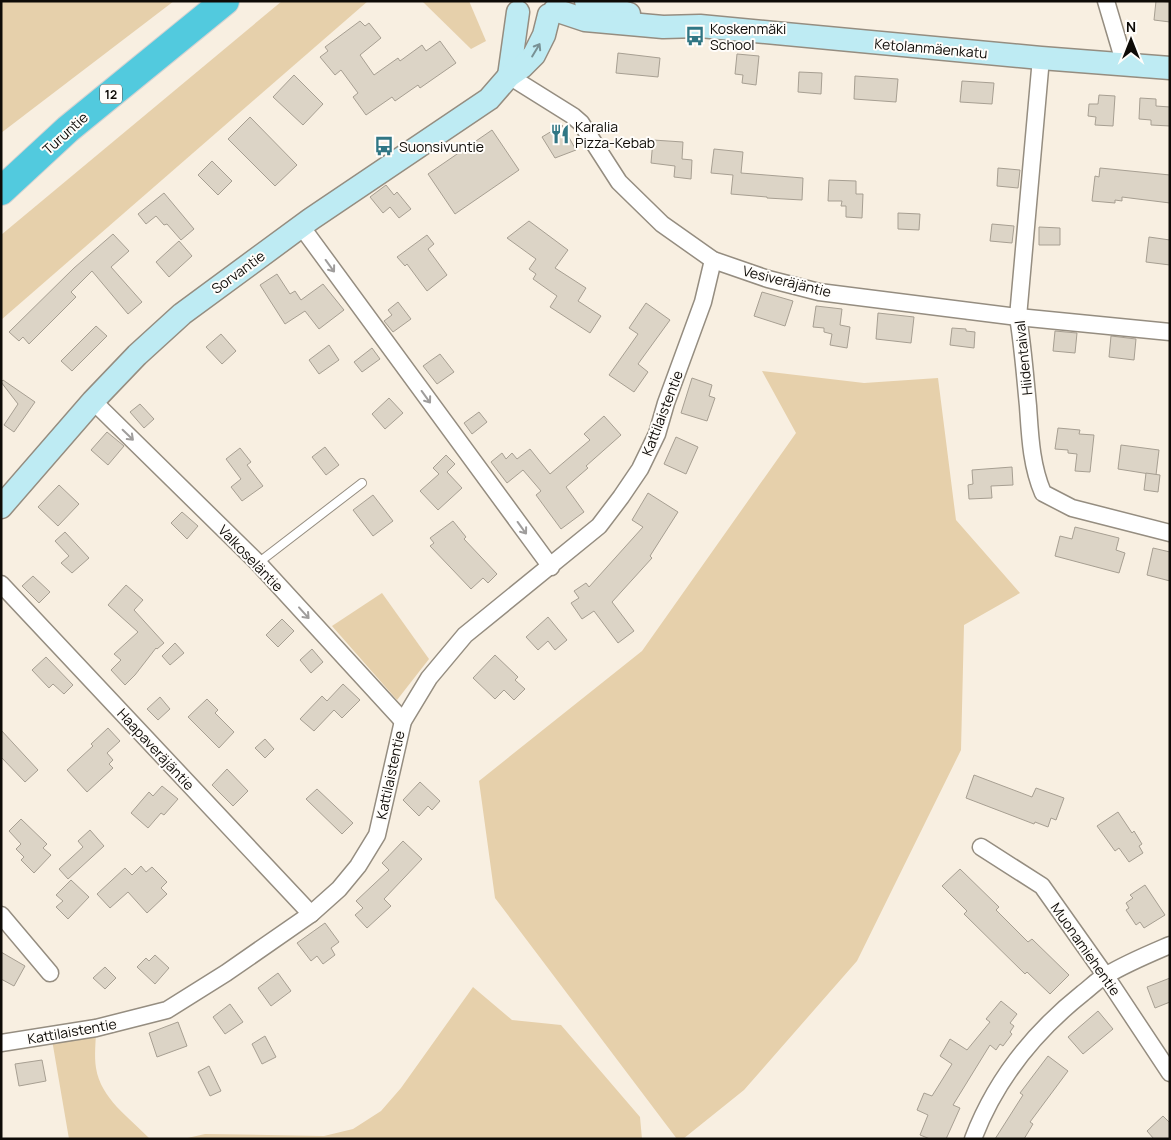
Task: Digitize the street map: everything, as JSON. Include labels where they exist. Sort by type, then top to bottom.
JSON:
[{"type":"highway","name":"Turuntie","points":[[1,192],[68,129],[225,1]]},
{"type":"main road","name":"Ketolanmäenkatu","points":[[586,1],[613,11],[664,19],[692,26]]},
{"type":"main road","points":[[515,7],[525,17],[533,19],[554,9]]},
{"type":"main road","points":[[509,76],[515,7]]},
{"type":"main road","name":"Ketolanmäenkatu","points":[[554,9],[585,20],[653,26],[692,26],[1170,68]]},
{"type":"main road","name":"Sorvantie","points":[[1,507],[93,401],[182,314],[301,226],[489,99],[509,76],[534,55],[554,9]]},
{"type":"street","points":[[1106,1],[1125,65]]},
{"type":"street","name":"Hiidentaival","points":[[1041,58],[1018,317],[1023,348],[1033,463],[1042,493],[1072,508],[1170,534]]},
{"type":"street","name":"Vesiveräjäntie","points":[[509,76],[581,123],[619,182],[662,224],[713,260],[768,279],[819,292],[1018,317],[1170,332]]},
{"type":"street","points":[[301,226],[551,567]]},
{"type":"street","name":"Kattilaistentie","points":[[1,1043],[96,1028],[167,1010],[226,973],[311,914],[339,890],[358,866],[377,835],[402,721],[429,678],[465,635],[551,567],[599,526],[622,497],[640,469],[657,434],[666,403],[703,302],[713,260]]},
{"type":"street","name":"Valkoseläntie","points":[[93,401],[258,563],[402,721]]},
{"type":"street","name":"Haapaveräjäntie","points":[[1,584],[311,914]]},
{"type":"street","name":"Muonamiehentie","points":[[981,847],[1042,886],[1106,975],[1170,1074]]},
{"type":"street","points":[[1,915],[50,973]]},
{"type":"street","points":[[973,1139],[980,1121],[1004,1078],[1032,1040],[1065,1007],[1106,975],[1170,945]]},
{"type":"lane","points":[[258,563],[362,483]]},
{"type":"shaded area","points":[[1,1],[174,1],[1,133]]},
{"type":"shaded area","points":[[282,1],[368,1],[1,320],[1,235]]},
{"type":"shaded area","points":[[422,1],[469,1],[486,41],[471,49]]},
{"type":"shaded area","points":[[762,371],[864,383],[938,378],[956,520],[1020,593],[964,625],[961,750],[857,961],[744,1090],[683,1139],[677,1139],[495,898],[479,781],[642,651],[796,433]]},
{"type":"shaded area","points":[[382,593],[429,659],[397,700],[332,626]]},
{"type":"shaded area","points":[[473,987],[512,1020],[561,1025],[640,1117],[642,1139],[183,1139],[205,1134],[324,1136],[353,1129],[381,1111],[401,1088]]},
{"type":"shaded area","points":[[96,1028],[95,1053],[99,1079],[117,1107],[150,1139],[69,1139],[51,1034]]},
{"type":"building","points":[[1156,1],[1170,2],[1170,22],[1154,20]]},
{"type":"building","points":[[360,21],[365,26],[369,23],[381,38],[360,55],[374,75],[398,58],[400,61],[422,45],[426,51],[440,41],[456,63],[420,88],[418,85],[395,101],[392,97],[366,115],[353,97],[358,93],[341,70],[335,75],[320,57],[328,51],[325,47]]},
{"type":"building","points":[[618,53],[660,58],[658,77],[616,73]]},
{"type":"building","points":[[737,54],[759,56],[756,85],[742,83],[743,75],[735,74]]},
{"type":"building","points":[[799,72],[822,73],[821,94],[798,92]]},
{"type":"building","points":[[294,75],[323,104],[303,125],[273,97]]},
{"type":"building","points":[[855,76],[898,79],[896,102],[854,99]]},
{"type":"building","points":[[962,81],[994,83],[992,104],[960,102]]},
{"type":"building","points":[[1099,95],[1115,96],[1113,126],[1095,125],[1096,117],[1088,116],[1089,104],[1098,104]]},
{"type":"building","points":[[1140,98],[1156,99],[1156,106],[1170,107],[1170,126],[1151,125],[1151,120],[1139,119]]},
{"type":"building","points":[[250,117],[297,165],[275,186],[228,139]]},
{"type":"building","points":[[562,125],[576,150],[555,158],[542,137]]},
{"type":"building","points":[[492,130],[519,170],[455,214],[428,174]]},
{"type":"building","points":[[653,140],[683,142],[682,159],[692,160],[691,179],[674,177],[675,166],[651,163]]},
{"type":"building","points":[[714,149],[743,152],[741,173],[803,178],[802,200],[731,194],[733,175],[711,173]]},
{"type":"building","points":[[212,161],[232,181],[218,195],[198,175]]},
{"type":"building","points":[[998,168],[1020,170],[1018,188],[997,186]]},
{"type":"building","points":[[1100,168],[1170,175],[1170,203],[1122,197],[1122,201],[1115,200],[1115,203],[1092,201],[1095,176],[1099,177]]},
{"type":"building","points":[[829,180],[856,181],[856,194],[863,194],[862,218],[846,217],[846,206],[841,206],[842,201],[828,201]]},
{"type":"building","points":[[386,185],[394,195],[397,192],[411,209],[399,218],[390,207],[383,213],[370,197]]},
{"type":"building","points":[[164,193],[194,229],[181,240],[167,224],[164,225],[156,216],[146,224],[138,214]]},
{"type":"building","points":[[898,213],[920,214],[919,230],[898,229]]},
{"type":"building","points":[[529,221],[568,250],[555,268],[586,288],[578,301],[601,316],[590,333],[550,307],[557,296],[533,279],[536,274],[529,269],[536,259],[507,238]]},
{"type":"building","points":[[992,224],[1014,226],[1012,243],[990,241]]},
{"type":"building","points":[[1039,227],[1060,228],[1060,245],[1039,245]]},
{"type":"building","points":[[113,234],[129,251],[111,267],[142,302],[128,314],[92,271],[71,292],[76,297],[29,344],[23,337],[19,341],[9,332],[74,268]]},
{"type":"building","points":[[427,235],[434,244],[428,249],[447,275],[427,291],[407,264],[405,266],[397,257]]},
{"type":"building","points":[[1149,237],[1170,240],[1170,265],[1146,262]]},
{"type":"building","points":[[179,241],[192,256],[169,277],[156,262]]},
{"type":"building","points":[[277,274],[290,294],[295,291],[301,300],[323,284],[344,310],[319,329],[305,311],[285,324],[260,285]]},
{"type":"building","points":[[762,292],[793,301],[785,326],[754,316]]},
{"type":"building","points":[[398,302],[411,319],[393,332],[384,321],[392,315],[388,310]]},
{"type":"building","points":[[646,303],[670,320],[638,364],[648,372],[634,392],[609,375],[638,334],[629,328]]},
{"type":"building","points":[[816,306],[842,309],[840,325],[850,327],[847,348],[830,345],[832,334],[824,332],[824,328],[813,327]]},
{"type":"building","points":[[878,313],[914,317],[911,343],[876,339]]},
{"type":"building","points":[[96,326],[107,336],[72,371],[61,361]]},
{"type":"building","points":[[952,328],[975,332],[974,348],[950,345]]},
{"type":"building","points":[[1055,331],[1077,333],[1075,353],[1053,351]]},
{"type":"building","points":[[221,334],[236,351],[222,364],[206,347]]},
{"type":"building","points":[[1111,336],[1136,339],[1134,360],[1109,357]]},
{"type":"building","points":[[329,345],[339,360],[319,374],[309,360]]},
{"type":"building","points":[[372,348],[380,359],[362,372],[354,362]]},
{"type":"building","points":[[440,354],[454,372],[437,384],[423,366]]},
{"type":"building","points":[[692,378],[712,385],[709,396],[715,398],[707,421],[681,413]]},
{"type":"building","points":[[3,380],[35,402],[14,432],[4,425],[18,404],[1,382]]},
{"type":"building","points":[[389,398],[403,413],[385,429],[372,414]]},
{"type":"building","points":[[140,404],[154,419],[144,428],[130,412]]},
{"type":"building","points":[[479,412],[487,422],[472,434],[464,423]]},
{"type":"building","points":[[604,416],[621,435],[586,466],[588,468],[566,487],[584,512],[561,529],[536,495],[541,491],[523,470],[507,483],[491,462],[502,453],[506,459],[512,453],[517,459],[530,449],[550,474],[590,440],[584,434]]},
{"type":"building","points":[[1058,428],[1080,430],[1079,434],[1094,435],[1090,472],[1075,471],[1077,454],[1068,453],[1068,450],[1055,449]]},
{"type":"building","points":[[107,432],[124,446],[108,465],[91,450]]},
{"type":"building","points":[[676,437],[698,447],[686,474],[664,464]]},
{"type":"building","points":[[1121,445],[1159,450],[1156,475],[1118,469]]},
{"type":"building","points":[[325,447],[339,465],[326,475],[312,457]]},
{"type":"building","points":[[240,448],[251,462],[247,465],[263,486],[242,501],[231,487],[241,479],[226,459]]},
{"type":"building","points":[[446,455],[455,464],[447,472],[462,488],[438,510],[420,491],[439,474],[433,468]]},
{"type":"building","points":[[1012,467],[1013,485],[991,486],[992,498],[969,499],[968,485],[973,484],[972,470]]},
{"type":"building","points":[[1146,473],[1160,475],[1158,492],[1144,490]]},
{"type":"building","points":[[59,485],[79,504],[58,526],[38,507]]},
{"type":"building","points":[[648,493],[678,512],[650,556],[652,558],[612,602],[634,631],[618,643],[594,611],[582,619],[571,603],[579,598],[574,591],[586,583],[589,587],[643,527],[632,520]]},
{"type":"building","points":[[373,495],[393,521],[373,536],[353,510]]},
{"type":"building","points":[[182,512],[198,526],[187,539],[171,523]]},
{"type":"building","points":[[453,521],[466,537],[464,539],[497,574],[488,583],[483,578],[471,589],[430,546],[434,543],[430,538]]},
{"type":"building","points":[[1075,527],[1119,538],[1116,550],[1125,553],[1119,573],[1055,556],[1060,536],[1072,539]]},
{"type":"building","points":[[65,532],[89,558],[72,573],[61,563],[69,556],[55,541]]},
{"type":"building","points":[[1153,548],[1170,552],[1170,581],[1147,575]]},
{"type":"building","points":[[33,576],[50,592],[39,603],[22,586]]},
{"type":"building","points":[[126,585],[143,600],[134,610],[164,643],[156,648],[125,685],[111,670],[121,660],[114,654],[138,632],[108,605]]},
{"type":"building","points":[[548,617],[567,640],[555,650],[548,641],[538,650],[526,637]]},
{"type":"building","points":[[282,619],[294,631],[278,647],[266,635]]},
{"type":"building","points":[[175,643],[184,653],[170,665],[162,656]]},
{"type":"building","points":[[312,649],[323,662],[311,673],[300,660]]},
{"type":"building","points":[[495,655],[518,677],[515,680],[525,689],[514,700],[504,690],[495,699],[473,678]]},
{"type":"building","points":[[46,657],[73,685],[64,694],[53,684],[49,688],[32,670]]},
{"type":"building","points":[[343,684],[360,700],[342,718],[334,710],[314,731],[300,719],[322,696],[327,701]]},
{"type":"building","points":[[160,697],[170,709],[158,720],[147,709]]},
{"type":"building","points":[[207,699],[218,710],[215,713],[234,732],[219,748],[188,717]]},
{"type":"building","points":[[108,728],[120,741],[107,753],[113,760],[109,764],[113,768],[87,792],[67,770],[93,746],[91,744]]},
{"type":"building","points":[[1,730],[38,770],[25,782],[1,757]]},
{"type":"building","points":[[265,739],[274,749],[265,758],[255,748]]},
{"type":"building","points":[[227,769],[248,791],[233,806],[212,785]]},
{"type":"building","points":[[974,775],[1032,797],[1036,788],[1064,798],[1056,820],[1051,818],[1048,827],[1035,822],[1034,824],[966,798]]},
{"type":"building","points":[[420,782],[440,801],[432,810],[428,806],[419,816],[403,800]]},
{"type":"building","points":[[162,786],[178,799],[164,815],[161,813],[148,828],[131,813],[149,792],[153,796]]},
{"type":"building","points":[[317,789],[353,823],[342,834],[306,799]]},
{"type":"building","points":[[1118,812],[1142,844],[1139,846],[1143,853],[1129,862],[1119,848],[1115,851],[1097,826]]},
{"type":"building","points":[[21,819],[47,844],[43,848],[51,855],[34,873],[21,860],[24,857],[16,849],[21,844],[9,831]]},
{"type":"building","points":[[90,830],[104,846],[68,879],[59,869],[83,847],[78,841]]},
{"type":"building","points":[[403,841],[422,859],[384,899],[391,906],[367,928],[355,915],[363,908],[356,901],[389,870],[382,863]]},
{"type":"building","points":[[141,866],[146,872],[152,867],[167,882],[161,888],[167,894],[147,913],[128,892],[110,908],[97,894],[125,868],[132,875]]},
{"type":"building","points":[[960,869],[999,907],[996,910],[1028,942],[1032,939],[1069,975],[1050,994],[1027,972],[1025,974],[964,914],[967,911],[942,886]]},
{"type":"building","points":[[71,880],[89,897],[68,919],[56,907],[63,901],[56,895]]},
{"type":"building","points":[[1145,885],[1165,915],[1144,928],[1140,922],[1136,925],[1126,910],[1129,908],[1126,903],[1133,898],[1130,895]]},
{"type":"building","points":[[325,923],[339,942],[331,948],[335,955],[323,964],[317,956],[311,961],[297,943]]},
{"type":"building","points":[[1,952],[25,966],[14,986],[1,979]]},
{"type":"building","points":[[155,955],[169,968],[155,984],[137,967],[146,958],[149,961]]},
{"type":"building","points":[[105,967],[116,978],[105,989],[93,978]]},
{"type":"building","points":[[278,973],[291,991],[271,1006],[258,988]]},
{"type":"building","points":[[1170,978],[1170,1002],[1155,1008],[1147,987]]},
{"type":"building","points":[[1001,1001],[1017,1014],[1010,1023],[1014,1026],[1010,1032],[1012,1034],[1003,1046],[1000,1044],[996,1050],[990,1045],[953,1105],[960,1108],[946,1139],[930,1139],[920,1135],[928,1115],[917,1110],[924,1093],[932,1096],[952,1064],[940,1056],[950,1039],[967,1050],[990,1022],[986,1019]]},
{"type":"building","points":[[230,1004],[243,1022],[225,1034],[213,1017]]},
{"type":"building","points":[[1098,1011],[1113,1029],[1083,1054],[1068,1037]]},
{"type":"building","points":[[178,1022],[187,1046],[157,1057],[149,1033]]},
{"type":"building","points":[[265,1036],[276,1057],[262,1064],[252,1044]]},
{"type":"building","points":[[1048,1056],[1068,1071],[1030,1122],[1033,1124],[1024,1139],[995,1139],[1023,1095],[1020,1093]]},
{"type":"building","points":[[42,1060],[46,1081],[19,1086],[15,1064]]},
{"type":"building","points":[[209,1066],[221,1091],[210,1096],[198,1072]]},
{"type":"building","points":[[1163,1116],[1170,1123],[1170,1139],[1154,1139],[1147,1131]]},
{"type":"place","name":"Koskenmäki School","points":[[695,36]]},
{"type":"place","name":"Karalia Pizza-Kebab","points":[[560,134]]},
{"type":"place","name":"Suonsivuntie","points":[[384,146]]}]
